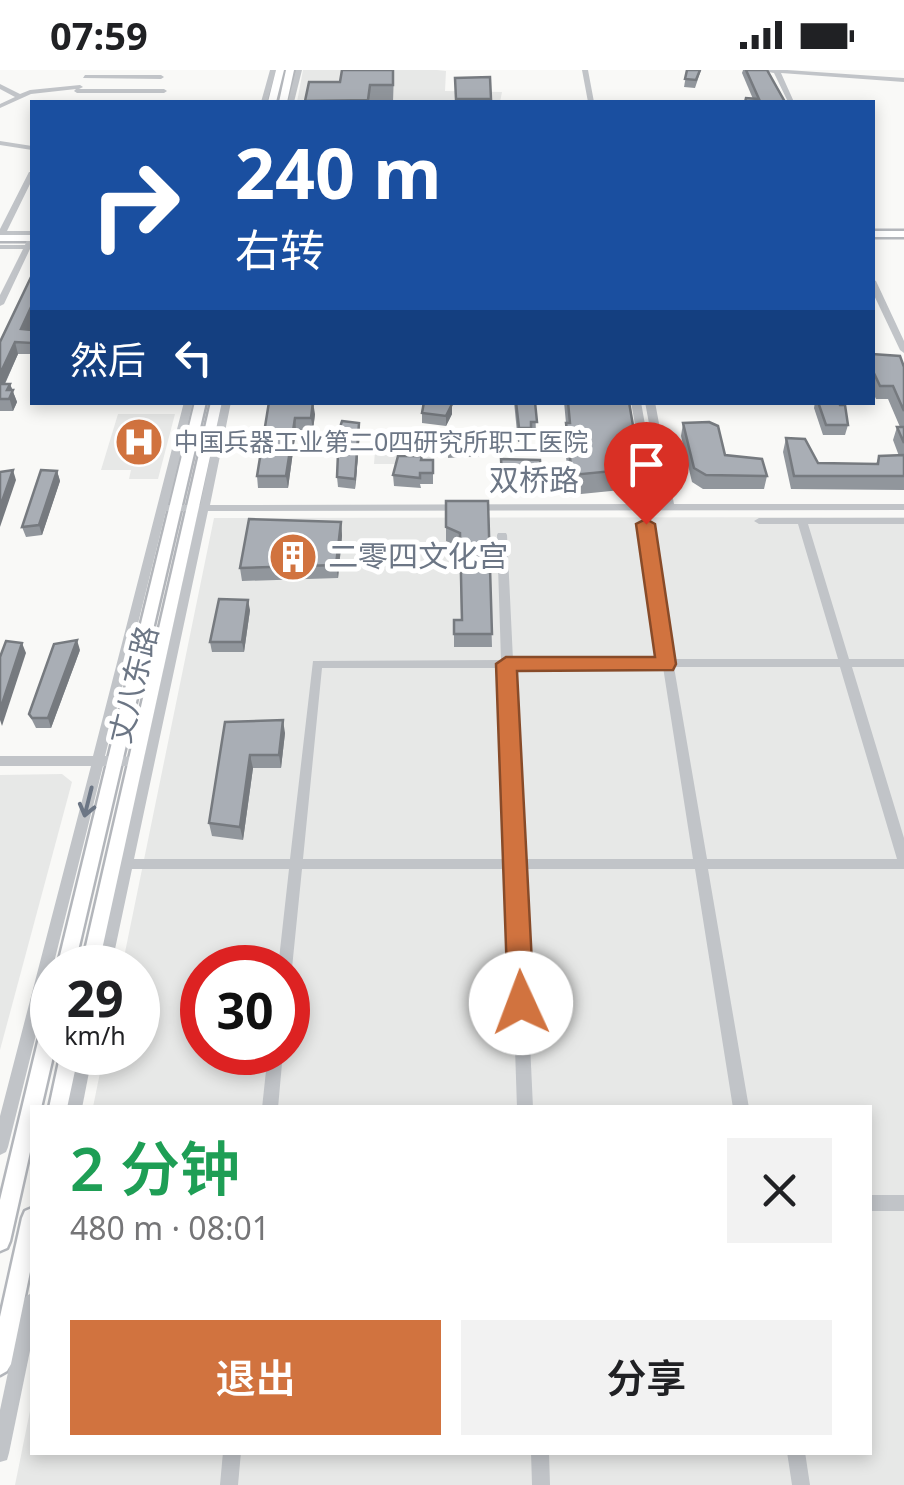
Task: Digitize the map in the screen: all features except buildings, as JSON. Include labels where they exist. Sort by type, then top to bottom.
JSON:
[{"type":"main road","points":[[268,100],[276,70]]},
{"type":"main road","points":[[284,100],[290,88],[290,70]]},
{"type":"main road","points":[[875,234],[904,234]]},
{"type":"main road","points":[[0,238],[30,241]]},
{"type":"main road","points":[[875,244],[904,244]]},
{"type":"main road","name":"丈八东路","points":[[71,945],[170,508],[200,405]]},
{"type":"main road","name":"丈八东路","points":[[96,945],[120,864],[199,507],[216,405]]},
{"type":"main road","points":[[32,1105],[39,1075]]},
{"type":"main road","points":[[59,1105],[65,1075]]},
{"type":"main road","points":[[0,1242],[30,1114]]},
{"type":"main road","points":[[0,1364],[30,1227]]},
{"type":"street","points":[[291,100],[290,88],[298,70]]},
{"type":"street","points":[[582,70],[588,100]]},
{"type":"street","points":[[760,70],[904,80]]},
{"type":"street","points":[[777,72],[790,100]]},
{"type":"street","points":[[72,100],[87,74],[161,77]]},
{"type":"street","points":[[0,86],[18,96]]},
{"type":"street","points":[[0,106],[18,96],[78,89],[164,91]]},
{"type":"street","points":[[0,143],[30,148]]},
{"type":"street","points":[[0,238],[30,178]]},
{"type":"street","points":[[0,304],[30,243]]},
{"type":"street","points":[[875,287],[904,350]]},
{"type":"street","points":[[0,1148],[98,761],[170,508],[189,405]]},
{"type":"street","points":[[199,507],[226,405]]},
{"type":"street","points":[[637,405],[654,506]]},
{"type":"street","points":[[651,405],[669,506]]},
{"type":"street","name":"双桥路","points":[[170,508],[904,506]]},
{"type":"street","points":[[759,521],[904,521]]},
{"type":"street","points":[[108,945],[120,864],[904,862],[802,521]]},
{"type":"street","points":[[646,524],[740,1105]]},
{"type":"street","points":[[502,535],[526,1105]]},
{"type":"street","points":[[286,945],[316,664],[904,663]]},
{"type":"street","points":[[0,760],[142,760]]},
{"type":"street","points":[[75,1105],[81,1075]]},
{"type":"street","points":[[270,1105],[274,1075]]},
{"type":"street","points":[[872,1202],[904,1202]]},
{"type":"street","points":[[0,1453],[30,1311]]},
{"type":"street","points":[[229,1485],[232,1455]]},
{"type":"street","points":[[540,1455],[541,1485]]},
{"type":"street","points":[[797,1455],[802,1485]]},
{"type":"shaded area","points":[[303,70],[437,70],[446,71],[445,91],[502,92],[500,100],[297,100]]},
{"type":"shaded area","name":"中国兵器工业第二0四研究所职工医院","points":[[118,414],[175,414],[158,479],[129,479],[131,470],[101,470]]},
{"type":"shaded area","points":[[376,438],[432,438],[431,464],[374,464]]},
{"type":"shaded area","points":[[904,517],[904,1485],[15,1485],[30,1411],[30,1455],[872,1455],[872,1105],[93,1105],[100,1075],[160,1075],[160,945],[127,945],[214,518]]},
{"type":"shaded area","points":[[62,774],[72,782],[0,1050],[0,775]]},
{"type":"place","name":"中国兵器工业第二0四研究所职工医院","points":[[139,442]]},
{"type":"place","name":"二零四文化宫","points":[[293,557]]},
{"type":"route","points":[[521,1003],[506,664],[666,664],[646,524]]}]
